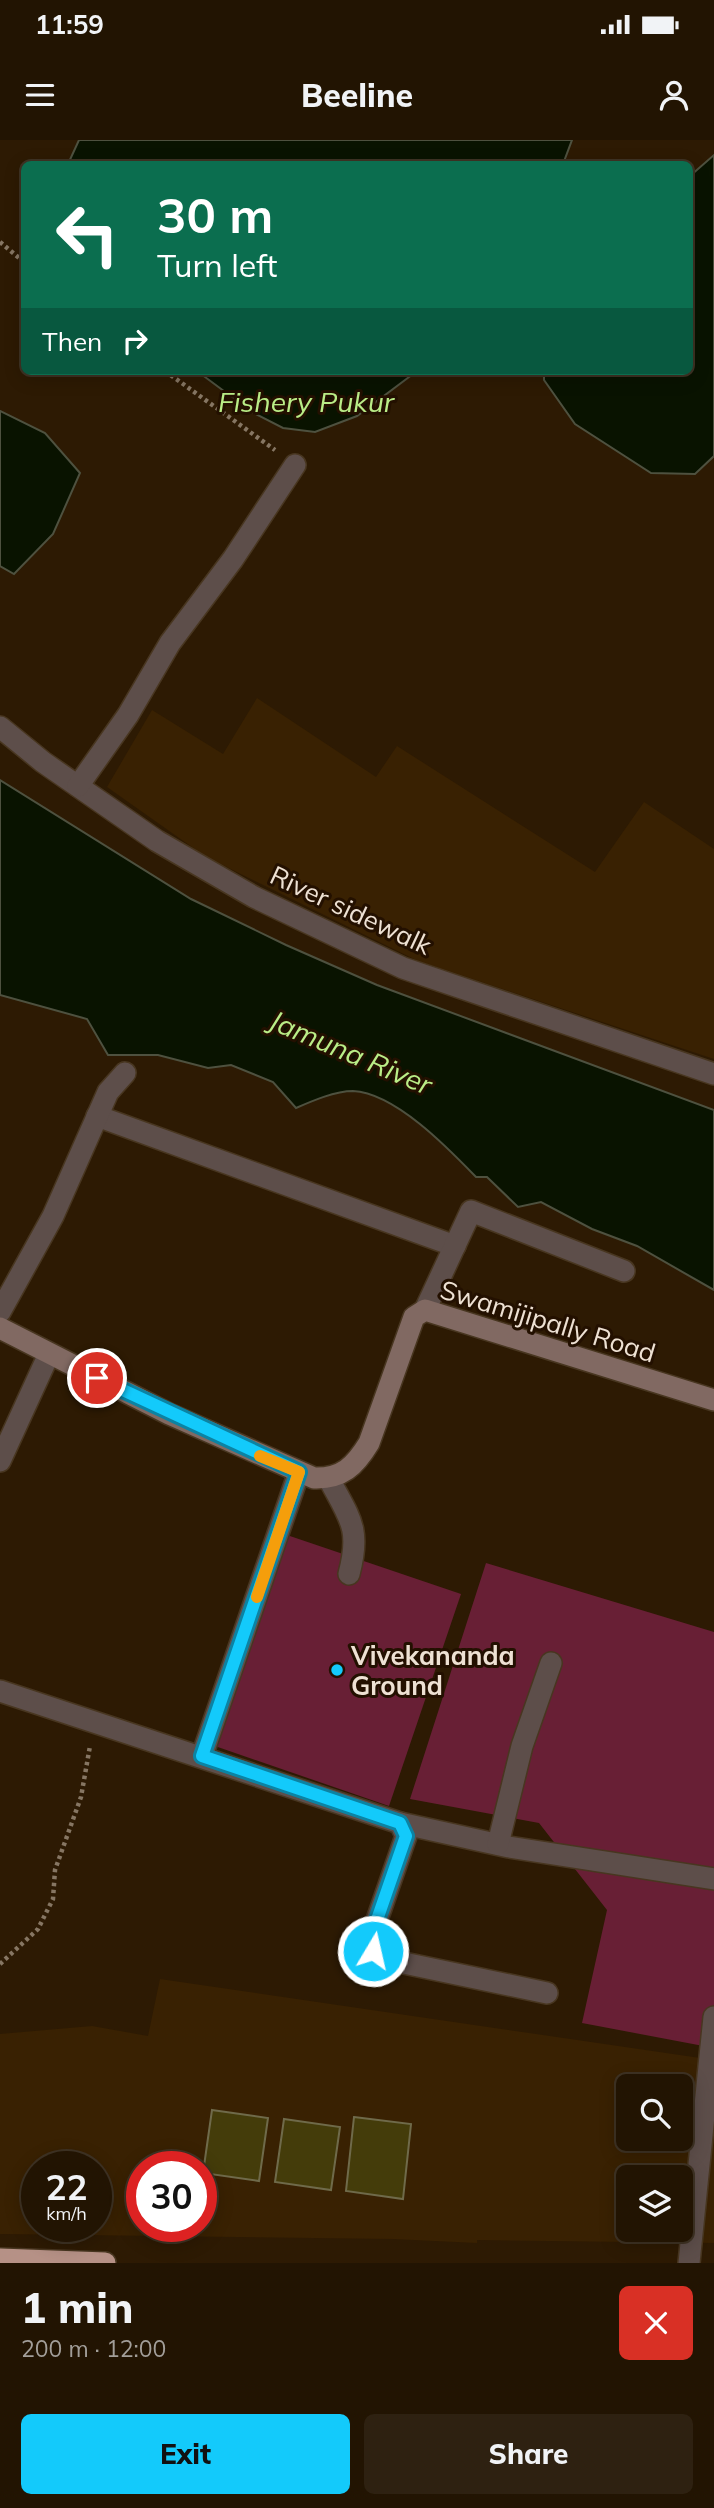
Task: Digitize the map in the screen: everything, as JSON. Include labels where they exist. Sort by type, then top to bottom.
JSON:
[{"type":"highway","points":[[1,2260],[105,2263]]},
{"type":"street","points":[[78,786],[128,715],[170,643],[233,559],[295,465]]},
{"type":"street","name":"River sidewalk","points":[[0,727],[157,841],[254,897],[403,968],[714,1074]]},
{"type":"street","points":[[0,1312],[52,1216],[108,1092],[125,1073]]},
{"type":"street","points":[[97,1116],[455,1246]]},
{"type":"street","points":[[425,1310],[471,1211],[624,1271]]},
{"type":"street","name":"Swamijipally Road","points":[[329,1479],[345,1473],[358,1462],[369,1443],[414,1317],[425,1310],[714,1400]]},
{"type":"street","points":[[0,1328],[169,1414],[299,1472],[329,1479],[352,1525],[356,1546],[349,1574]]},
{"type":"street","points":[[0,1461],[49,1354]]},
{"type":"street","points":[[202,1756],[299,1472]]},
{"type":"street","points":[[498,1844],[522,1746],[551,1663]]},
{"type":"street","points":[[0,1690],[400,1823],[498,1844],[714,1879]]},
{"type":"street","points":[[400,1823],[406,1836],[370,1940],[373,1951],[380,1958],[547,1993]]},
{"type":"street","points":[[689,2263],[714,2017]]},
{"type":"path","points":[[0,242],[21,260]]},
{"type":"path","points":[[171,375],[295,465]]},
{"type":"path","points":[[0,1964],[38,1929],[53,1899],[55,1870],[81,1797],[95,1721]]},
{"type":"shaded area","points":[[257,698],[376,777],[397,746],[595,872],[644,802],[714,849],[714,1059],[418,961],[206,857],[107,787],[152,710],[223,754]]},
{"type":"shaded area","name":"Vivekananda Ground","points":[[284,1534],[461,1594],[389,1806],[212,1745]]},
{"type":"shaded area","points":[[486,1563],[714,1632],[714,2048],[582,2023],[607,1910],[539,1823],[410,1799]]},
{"type":"shaded area","points":[[160,1979],[714,2060],[714,2243],[635,2242],[693,2242],[693,2165],[616,2165],[616,2242],[477,2240],[477,2243],[217,2237],[217,2151],[126,2151],[126,2236],[112,2235],[112,2151],[21,2151],[21,2234],[0,2234],[0,2034],[92,2026],[148,2036]]},
{"type":"water","points":[[79,140],[572,140],[564,161],[69,161]]},
{"type":"water","points":[[714,155],[714,456],[695,474],[651,473],[575,424],[544,380],[544,375],[693,375],[693,173]]},
{"type":"water","name":"Fishery Pukur","points":[[202,375],[412,375],[357,416],[315,432],[283,428],[252,412]]},
{"type":"water","points":[[0,411],[45,433],[80,473],[53,534],[14,574],[0,566]]},
{"type":"water","name":"Jamuna River","points":[[0,780],[191,899],[286,945],[377,985],[714,1110],[714,1290],[637,1246],[592,1229],[541,1202],[518,1207],[487,1177],[476,1177],[420,1124],[386,1101],[353,1091],[324,1097],[296,1108],[273,1082],[231,1065],[208,1068],[158,1055],[108,1055],[87,1019],[0,995]]},
{"type":"building","points":[[212,2110],[268,2118],[259,2181],[217,2175],[217,2151],[206,2151]]},
{"type":"building","points":[[354,2117],[411,2124],[403,2199],[346,2191]]},
{"type":"building","points":[[284,2119],[340,2127],[331,2190],[275,2182]]},
{"type":"slow traffic","points":[[257,1597],[299,1472],[260,1456]]},
{"type":"place","name":"Vivekananda Ground","points":[[337,1670]]},
{"type":"route","points":[[97,1378],[169,1414],[299,1472],[202,1756],[400,1823],[406,1836],[370,1940],[373,1951]]}]
